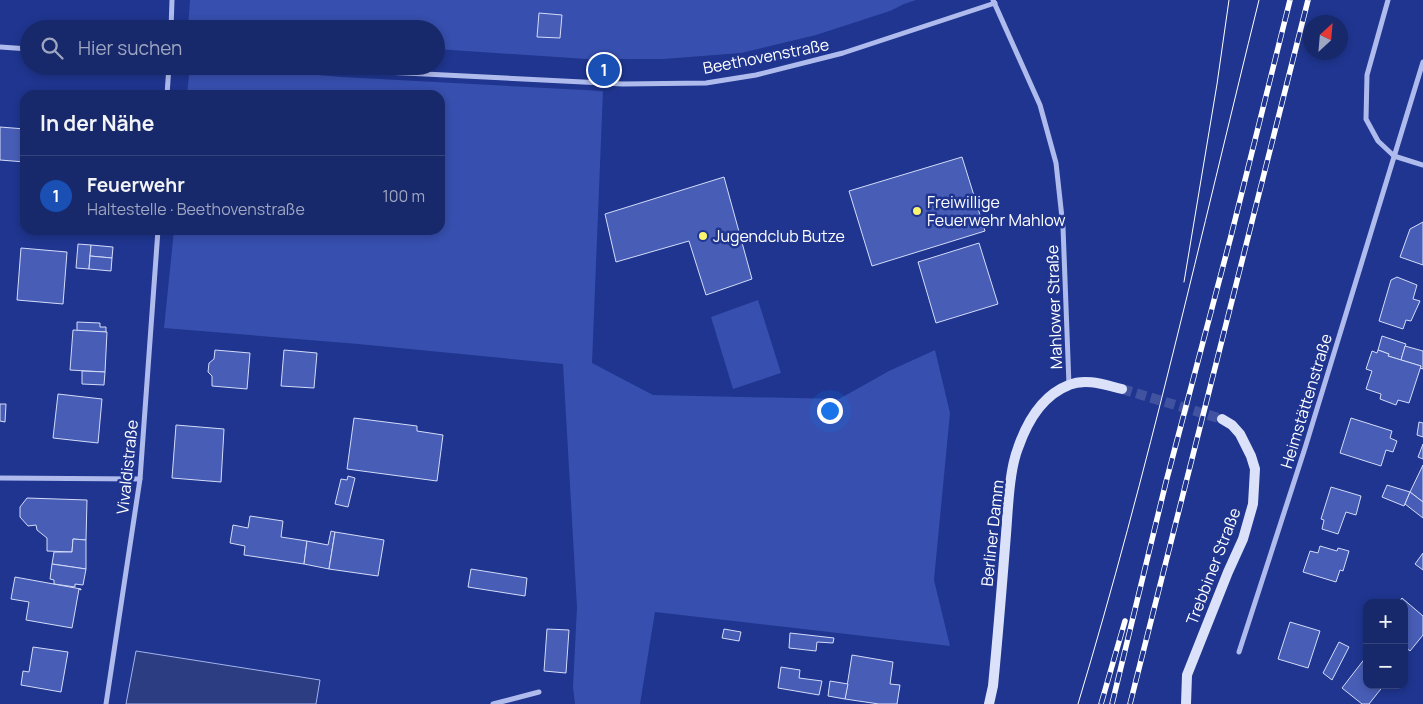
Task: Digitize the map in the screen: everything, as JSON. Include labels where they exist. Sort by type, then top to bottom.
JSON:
[{"type":"main road","points":[[1069,385],[1088,382],[1122,389]]},
{"type":"main road","name":"Berliner Damm","points":[[989,704],[993,686],[1010,489],[1017,448],[1031,419],[1040,406],[1052,395],[1069,385]]},
{"type":"main road","name":"Trebbiner Straße","points":[[1186,704],[1187,675],[1243,539],[1253,504],[1255,469],[1251,456],[1240,434],[1232,425],[1222,419]]},
{"type":"street","points":[[171,20],[172,0]]},
{"type":"street","points":[[1388,0],[1367,75],[1366,119],[1378,141],[1394,156],[1423,165]]},
{"type":"street","name":"Beethovenstraße","points":[[437,75],[610,84],[706,83],[756,75],[843,53],[994,2]]},
{"type":"street","name":"Mahlower Straße","points":[[994,2],[1040,105],[1056,163],[1063,227],[1069,385]]},
{"type":"street","points":[[0,47],[20,48]]},
{"type":"street","name":"Heimstättenstraße","points":[[1239,652],[1305,448],[1423,62]]},
{"type":"street","points":[[167,90],[168,75]]},
{"type":"street","name":"Vivaldistraße","points":[[106,704],[140,479],[158,235]]},
{"type":"street","points":[[0,478],[140,479]]},
{"type":"street","points":[[493,704],[539,692]]},
{"type":"shaded area","points":[[190,0],[916,0],[890,11],[816,35],[741,53],[663,59],[587,59],[445,50],[445,20],[189,20]]},
{"type":"shaded area","points":[[189,75],[319,75],[603,91],[592,363],[653,395],[839,399],[889,371],[935,350],[950,413],[934,580],[950,646],[655,612],[640,704],[575,704],[573,687],[577,607],[563,364],[164,328],[173,235],[445,235],[445,90],[188,90]]},
{"type":"shaded area","points":[[758,300],[781,373],[733,389],[711,317]]},
{"type":"shaded area","points":[[136,651],[320,680],[316,704],[126,704]]},
{"type":"building","points":[[539,13],[562,15],[560,38],[537,37]]},
{"type":"building","points":[[0,127],[20,129],[20,162],[0,160]]},
{"type":"building","name":"Freiwillige Feuerwehr Mahlow","points":[[962,157],[985,231],[872,266],[849,191]]},
{"type":"building","points":[[724,177],[752,279],[706,295],[689,241],[616,262],[605,214]]},
{"type":"building","points":[[1423,222],[1423,265],[1400,257],[1410,229]]},
{"type":"building","points":[[979,243],[998,304],[936,323],[918,262]]},
{"type":"building","points":[[78,244],[91,245],[89,269],[76,268]]},
{"type":"building","points":[[91,245],[113,247],[112,258],[90,256]]},
{"type":"building","points":[[21,248],[67,252],[63,304],[17,300]]},
{"type":"building","points":[[90,256],[112,258],[111,271],[89,269]]},
{"type":"building","points":[[1397,277],[1417,285],[1413,299],[1420,301],[1411,321],[1406,320],[1403,329],[1379,321],[1391,280]]},
{"type":"building","points":[[77,322],[100,323],[100,327],[106,327],[106,332],[77,331]]},
{"type":"building","points":[[73,330],[107,332],[105,372],[70,370]]},
{"type":"building","points":[[1382,336],[1406,344],[1401,360],[1388,356],[1389,354],[1378,350]]},
{"type":"building","points":[[1405,346],[1423,351],[1423,369],[1420,368],[1421,366],[1401,360]]},
{"type":"building","points":[[215,350],[250,353],[247,389],[212,386],[212,376],[208,372],[209,363],[214,359]]},
{"type":"building","points":[[284,350],[317,353],[314,388],[281,386]]},
{"type":"building","points":[[1378,350],[1389,354],[1388,356],[1421,366],[1409,403],[1398,400],[1396,405],[1380,399],[1381,394],[1366,389],[1372,371],[1366,369],[1372,351],[1377,353]]},
{"type":"building","points":[[82,371],[105,372],[104,385],[82,384]]},
{"type":"building","points":[[58,394],[102,399],[98,443],[53,438]]},
{"type":"building","points":[[0,404],[6,404],[5,422],[0,421]]},
{"type":"building","points":[[354,418],[417,426],[417,431],[443,435],[437,481],[347,469]]},
{"type":"building","points":[[1351,418],[1392,431],[1390,438],[1397,441],[1393,452],[1386,450],[1381,466],[1340,453]]},
{"type":"building","points":[[1419,422],[1423,423],[1423,437],[1417,435]]},
{"type":"building","points":[[176,425],[224,429],[221,482],[172,478]]},
{"type":"building","points":[[1423,444],[1423,459],[1418,457]]},
{"type":"building","points":[[1423,465],[1423,502],[1410,492]]},
{"type":"building","points":[[348,476],[355,478],[348,507],[335,504],[341,479],[347,480]]},
{"type":"building","points":[[1387,485],[1410,492],[1404,506],[1382,497]]},
{"type":"building","points":[[1331,487],[1361,496],[1356,515],[1346,512],[1338,534],[1322,529],[1324,520],[1321,519]]},
{"type":"building","points":[[1410,492],[1423,502],[1423,518],[1405,504]]},
{"type":"building","points":[[27,498],[87,500],[86,540],[73,539],[72,552],[47,551],[47,538],[37,530],[36,525],[28,526],[20,517],[20,507]]},
{"type":"building","points":[[250,516],[283,521],[281,537],[307,541],[304,564],[244,555],[245,546],[230,543],[233,525],[248,528]]},
{"type":"building","points":[[331,531],[335,532],[329,569],[304,564],[307,541],[328,545]]},
{"type":"building","points":[[335,532],[384,540],[378,576],[329,569]]},
{"type":"building","points":[[73,539],[86,540],[86,569],[52,564],[54,552],[72,552]]},
{"type":"building","points":[[1320,546],[1337,551],[1338,548],[1349,551],[1343,571],[1340,570],[1336,582],[1303,572],[1310,551],[1318,553]]},
{"type":"building","points":[[1423,553],[1423,570],[1415,564]]},
{"type":"building","points":[[52,564],[86,569],[83,585],[75,584],[75,587],[54,584],[54,580],[50,579]]},
{"type":"building","points":[[471,569],[527,578],[525,596],[468,587]]},
{"type":"building","points":[[15,577],[81,589],[79,589],[72,628],[26,620],[29,602],[11,599]]},
{"type":"building","points":[[1408,603],[1423,616],[1423,635],[1410,651],[1408,649]]},
{"type":"building","points":[[1290,622],[1320,631],[1308,668],[1278,659]]},
{"type":"building","points":[[547,629],[569,630],[566,673],[544,671]]},
{"type":"building","points":[[724,629],[741,632],[739,641],[722,638]]},
{"type":"building","points":[[790,633],[834,638],[833,643],[817,642],[816,651],[789,648]]},
{"type":"building","points":[[1339,642],[1349,647],[1332,680],[1323,673]]},
{"type":"building","points":[[33,647],[68,652],[61,692],[21,685],[23,671],[29,672]]},
{"type":"building","points":[[852,655],[893,662],[890,684],[900,685],[897,704],[879,704],[845,699]]},
{"type":"building","points":[[1363,661],[1363,689],[1381,689],[1369,704],[1362,704],[1342,688]]},
{"type":"building","points":[[781,667],[800,670],[799,678],[822,681],[819,695],[778,688]]},
{"type":"building","points":[[830,681],[848,684],[845,699],[828,696]]},
{"type":"tunnel","points":[[1122,389],[1222,419]]},
{"type":"tram line","points":[[1184,282],[1229,0]]},
{"type":"tram line","points":[[1078,704],[1151,441],[1259,0]]},
{"type":"railway","points":[[1112,704],[1166,482],[1231,236],[1290,0]]},
{"type":"railway","points":[[1130,704],[1308,0]]},
{"type":"railway","points":[[1101,704],[1125,621]]},
{"type":"place","name":"Feuerwehr","points":[[604,70]]},
{"type":"place","name":"Freiwillige Feuerwehr Mahlow","points":[[917,211]]},
{"type":"place","name":"Jugendclub Butze","points":[[703,236]]}]
